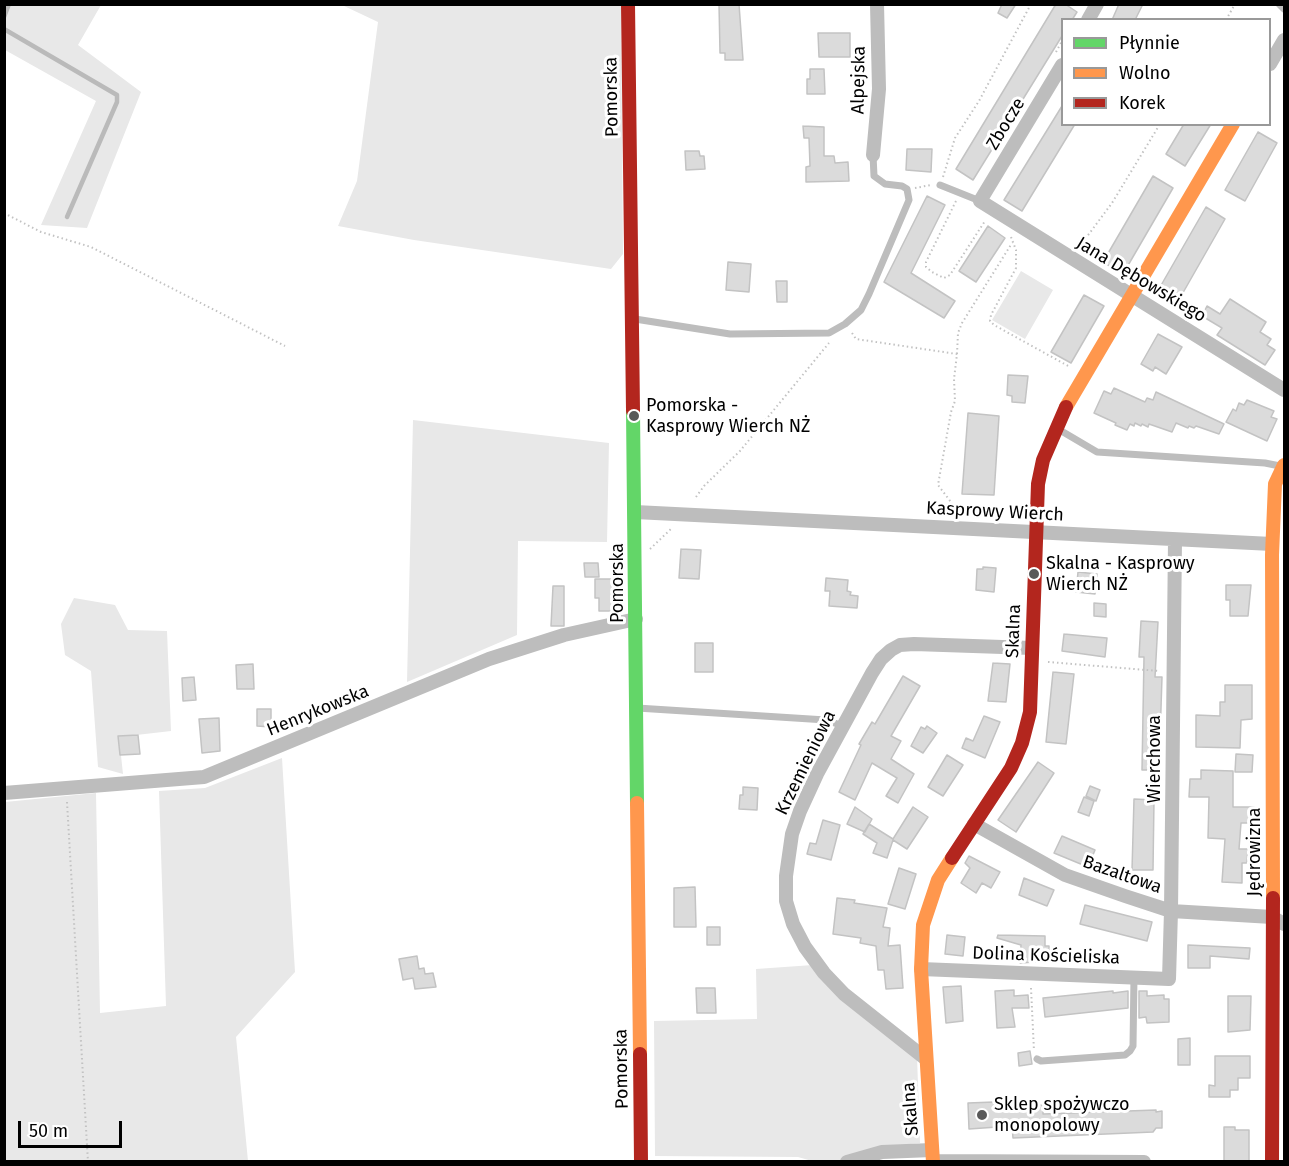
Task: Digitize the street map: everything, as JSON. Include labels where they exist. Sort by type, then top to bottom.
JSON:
[{"type":"street","name":"Pomorska","points":[[628,4],[641,1161]]},
{"type":"street","name":"Alpejska","points":[[873,155],[879,89],[877,4]]},
{"type":"street","points":[[1089,18],[1097,4]]},
{"type":"street","points":[[1271,61],[1284,40]]},
{"type":"street","name":"Zbocze","points":[[980,201],[1061,67]]},
{"type":"street","name":"Skalna","points":[[932,1157],[921,969],[924,925],[938,880],[1011,768],[1022,743],[1030,712],[1038,484],[1042,460],[1056,428],[1232,126]]},
{"type":"street","name":"Jana Dębowskiego","points":[[980,201],[1284,390]]},
{"type":"street","points":[[1272,544],[1275,484],[1284,466]]},
{"type":"street","name":"Kasprowy Wierch","points":[[635,512],[1272,544]]},
{"type":"street","name":"Wierchowa","points":[[1169,979],[1172,911],[1175,540]]},
{"type":"street","name":"Jędrowizna","points":[[1272,544],[1278,921],[1272,1161]]},
{"type":"street","name":"Henrykowska","points":[[4,793],[204,777],[510,652],[584,630],[636,619]]},
{"type":"street","name":"Krzemieniowa","points":[[926,1059],[850,999],[824,973],[805,946],[789,913],[785,889],[792,834],[817,774],[843,726],[878,664],[895,647],[914,644],[1032,648]]},
{"type":"street","name":"Bazaltowa","points":[[974,824],[1065,875],[1172,911],[1278,921]]},
{"type":"street","name":"Dolina Kościeliska","points":[[921,969],[1169,979]]},
{"type":"street","points":[[847,1161],[882,1152],[932,1157],[1144,1161]]},
{"type":"lane","points":[[1279,4],[1284,9]]},
{"type":"lane","points":[[633,318],[730,334],[829,333],[845,324],[861,310],[909,200],[907,189],[902,186],[885,184],[874,176],[873,155]]},
{"type":"lane","points":[[940,185],[980,201]]},
{"type":"lane","points":[[1056,428],[1097,452],[1284,466]]},
{"type":"lane","points":[[637,708],[826,720],[843,726]]},
{"type":"lane","points":[[1036,1059],[1041,1061],[1125,1055],[1130,1051],[1133,1046],[1134,977]]},
{"type":"path","points":[[907,189],[940,185],[955,138],[979,101],[1031,4]]},
{"type":"path","points":[[1227,18],[1235,4]]},
{"type":"path","points":[[1071,258],[1112,203],[1159,126]]},
{"type":"path","points":[[959,193],[926,262],[926,267],[932,272],[944,278],[950,275],[992,210]]},
{"type":"path","points":[[4,213],[41,232],[91,247],[285,346]]},
{"type":"path","points":[[1007,232],[1016,250],[1016,268],[990,321],[1072,369]]},
{"type":"path","points":[[957,510],[938,485],[955,401],[954,379],[958,333],[962,323],[1011,247],[1012,241]]},
{"type":"path","points":[[845,324],[856,339],[957,354]]},
{"type":"path","points":[[696,497],[704,486],[740,451],[830,342]]},
{"type":"path","points":[[646,553],[676,525]]},
{"type":"path","points":[[1039,661],[1169,672]]},
{"type":"path","points":[[66,788],[88,1161]]},
{"type":"path","points":[[1030,978],[1036,1059]]},
{"type":"shaded area","points":[[5,4],[101,5],[78,45],[141,92],[87,228],[41,225],[96,101],[5,50]]},
{"type":"shaded area","points":[[342,5],[621,5],[623,254],[611,269],[414,240],[338,226],[357,181],[378,22]]},
{"type":"shaded area","points":[[1021,271],[1053,290],[1025,339],[992,320]]},
{"type":"shaded area","points":[[413,420],[609,443],[607,542],[518,541],[517,635],[407,682]]},
{"type":"shaded area","points":[[74,598],[115,605],[128,630],[167,631],[171,731],[119,737],[123,774],[98,767],[91,671],[65,655],[61,624]]},
{"type":"shaded area","points":[[282,758],[295,972],[236,1037],[248,1161],[5,1161],[5,802],[96,793],[100,1013],[166,1006],[159,791],[205,788]]},
{"type":"shaded area","points":[[813,965],[917,1056],[920,1143],[873,1148],[839,1161],[812,1161],[798,1157],[655,1156],[654,1021],[757,1019],[756,969]]},
{"type":"building","points":[[719,4],[739,4],[743,60],[725,60],[725,53],[720,53]]},
{"type":"building","points":[[1002,4],[1016,4],[1007,18],[998,13]]},
{"type":"building","points":[[1056,4],[1065,4],[1077,12],[1073,18],[1061,18],[1061,38],[973,180],[956,169]]},
{"type":"building","points":[[1119,4],[1143,4],[1136,18],[1113,18]]},
{"type":"building","points":[[818,33],[850,33],[850,57],[819,57]]},
{"type":"building","points":[[810,69],[824,69],[825,94],[807,94]]},
{"type":"building","points":[[1061,108],[1061,126],[1074,126],[1022,211],[1004,200]]},
{"type":"building","points":[[803,126],[824,127],[824,156],[834,156],[835,163],[848,162],[849,181],[806,182],[806,167],[810,166],[809,138],[804,138]]},
{"type":"building","points":[[1183,126],[1210,126],[1185,166],[1166,154]]},
{"type":"building","points":[[1258,132],[1277,143],[1245,201],[1225,190]]},
{"type":"building","points":[[907,149],[932,149],[931,172],[906,170]]},
{"type":"building","points":[[685,151],[699,151],[700,156],[704,156],[705,169],[686,170]]},
{"type":"building","points":[[1153,176],[1173,188],[1123,274],[1103,262]]},
{"type":"building","points":[[927,196],[945,205],[911,273],[955,301],[944,318],[884,282]]},
{"type":"building","points":[[1206,207],[1225,219],[1176,305],[1156,294]]},
{"type":"building","points":[[988,226],[1005,238],[976,282],[959,271]]},
{"type":"building","points":[[728,262],[751,264],[749,292],[726,290]]},
{"type":"building","points":[[776,281],[787,281],[787,302],[777,302]]},
{"type":"building","points":[[1084,295],[1104,306],[1071,363],[1051,352]]},
{"type":"building","points":[[1230,299],[1266,322],[1260,332],[1271,339],[1267,345],[1275,350],[1265,365],[1217,335],[1222,328],[1202,316],[1207,306],[1220,314]]},
{"type":"building","points":[[1158,334],[1182,347],[1166,374],[1155,367],[1153,371],[1141,364]]},
{"type":"building","points":[[1008,375],[1028,376],[1025,403],[1012,402],[1012,396],[1007,395]]},
{"type":"building","points":[[1114,388],[1145,402],[1147,398],[1153,400],[1156,392],[1224,424],[1219,434],[1196,426],[1188,428],[1176,423],[1172,432],[1149,424],[1148,427],[1135,423],[1134,426],[1130,424],[1127,430],[1094,413],[1104,391],[1111,394]]},
{"type":"building","points":[[1247,400],[1274,411],[1271,417],[1277,419],[1267,441],[1226,422],[1233,409],[1236,411],[1239,403],[1244,405]]},
{"type":"building","points":[[968,413],[999,416],[994,495],[962,494]]},
{"type":"building","points":[[681,549],[701,550],[699,579],[679,578]]},
{"type":"building","points":[[584,563],[598,563],[599,577],[585,577]]},
{"type":"building","points":[[983,567],[996,568],[994,592],[976,590],[977,569],[983,569]]},
{"type":"building","points":[[1078,572],[1097,574],[1095,594],[1076,592]]},
{"type":"building","points":[[826,578],[848,580],[847,591],[851,592],[850,595],[858,596],[857,608],[829,606],[830,591],[825,591]]},
{"type":"building","points":[[595,579],[619,579],[619,611],[599,611],[599,598],[595,598]]},
{"type":"building","points":[[1226,585],[1251,585],[1248,616],[1230,616],[1230,600],[1226,600]]},
{"type":"building","points":[[553,586],[564,586],[564,626],[551,626]]},
{"type":"building","points":[[1094,603],[1106,604],[1106,617],[1094,616]]},
{"type":"building","points":[[1141,621],[1158,622],[1155,677],[1162,677],[1159,770],[1142,770],[1144,657],[1139,657]]},
{"type":"building","points":[[1064,634],[1107,638],[1105,657],[1062,651]]},
{"type":"building","points":[[695,643],[713,643],[713,672],[695,672]]},
{"type":"building","points":[[993,663],[1010,664],[1006,702],[988,701]]},
{"type":"building","points":[[253,664],[254,689],[237,689],[236,665]]},
{"type":"building","points":[[1053,672],[1074,674],[1066,744],[1046,742]]},
{"type":"building","points":[[903,676],[920,686],[891,736],[901,741],[891,759],[914,774],[898,803],[886,796],[897,778],[872,763],[855,800],[839,792],[861,745],[859,744],[872,722],[875,724]]},
{"type":"building","points":[[194,677],[196,700],[183,701],[182,678]]},
{"type":"building","points":[[1225,685],[1252,685],[1252,719],[1241,720],[1240,748],[1196,747],[1196,715],[1220,716],[1220,702],[1225,702]]},
{"type":"building","points":[[257,709],[271,709],[271,727],[257,726]]},
{"type":"building","points":[[984,716],[1000,722],[985,758],[962,748],[966,738],[973,741]]},
{"type":"building","points":[[219,718],[220,751],[202,753],[199,719]]},
{"type":"building","points":[[927,726],[937,733],[923,753],[911,746],[921,727],[925,729]]},
{"type":"building","points":[[138,735],[140,754],[120,755],[118,736]]},
{"type":"building","points":[[1236,754],[1253,755],[1252,772],[1235,772]]},
{"type":"building","points":[[947,755],[963,765],[943,796],[928,787]]},
{"type":"building","points":[[1038,762],[1054,773],[1016,832],[998,820]]},
{"type":"building","points":[[1201,770],[1233,771],[1233,807],[1254,807],[1254,823],[1241,823],[1239,849],[1248,849],[1247,863],[1242,863],[1242,883],[1222,882],[1225,839],[1208,838],[1209,797],[1189,797],[1190,779],[1201,779]]},
{"type":"building","points":[[1090,786],[1100,790],[1096,801],[1086,796]]},
{"type":"building","points":[[743,787],[758,788],[757,810],[739,809]]},
{"type":"building","points":[[1084,797],[1094,801],[1089,816],[1078,812]]},
{"type":"building","points":[[1134,799],[1154,800],[1153,870],[1132,870]]},
{"type":"building","points":[[855,807],[872,819],[865,832],[847,824]]},
{"type":"building","points":[[913,807],[928,817],[907,849],[893,840],[887,858],[873,853],[877,843],[863,834],[869,824],[893,839]]},
{"type":"building","points":[[823,820],[840,825],[831,860],[807,854],[810,843],[816,844]]},
{"type":"building","points":[[1062,836],[1095,850],[1088,867],[1054,853]]},
{"type":"building","points":[[969,856],[1000,872],[991,888],[982,883],[976,893],[961,883],[970,868],[965,863]]},
{"type":"building","points":[[899,868],[916,874],[905,909],[888,904]]},
{"type":"building","points":[[1024,878],[1054,890],[1047,906],[1019,895]]},
{"type":"building","points":[[695,887],[696,927],[674,927],[674,888]]},
{"type":"building","points":[[837,898],[887,908],[883,927],[890,928],[888,946],[900,945],[903,988],[886,989],[884,970],[878,970],[876,946],[860,943],[861,938],[833,934]]},
{"type":"building","points":[[1085,905],[1152,922],[1147,941],[1080,924]]},
{"type":"building","points":[[707,927],[720,927],[720,945],[707,945]]},
{"type":"building","points":[[947,935],[965,937],[963,956],[945,954]]},
{"type":"building","points":[[998,935],[1045,936],[1045,946],[1049,946],[1049,961],[1020,963],[1021,945],[997,938]]},
{"type":"building","points":[[1188,945],[1250,948],[1249,959],[1210,956],[1210,968],[1188,968]]},
{"type":"building","points":[[417,956],[419,969],[424,968],[425,974],[433,973],[436,987],[415,989],[413,978],[403,980],[399,959]]},
{"type":"building","points":[[961,986],[963,1021],[946,1023],[943,987]]},
{"type":"building","points":[[696,988],[715,988],[716,1013],[697,1013]]},
{"type":"building","points":[[1014,990],[1014,996],[1028,995],[1029,1008],[1012,1008],[1015,1027],[997,1028],[995,991]]},
{"type":"building","points":[[1113,991],[1113,993],[1128,991],[1128,1008],[1045,1017],[1043,998]]},
{"type":"building","points":[[1139,991],[1147,991],[1147,996],[1164,995],[1164,999],[1169,999],[1169,1022],[1147,1023],[1146,1017],[1139,1018]]},
{"type":"building","points":[[1228,996],[1251,996],[1250,1030],[1228,1032]]},
{"type":"building","points":[[1190,1038],[1190,1065],[1178,1065],[1178,1039]]},
{"type":"building","points":[[1030,1051],[1032,1064],[1019,1066],[1018,1053]]},
{"type":"building","points":[[1215,1056],[1250,1056],[1250,1078],[1238,1078],[1238,1090],[1230,1090],[1230,1097],[1209,1097],[1209,1085],[1215,1086]]},
{"type":"building","points":[[994,1102],[994,1107],[1043,1105],[1043,1114],[1156,1110],[1156,1112],[1162,1111],[1162,1128],[1156,1128],[1153,1132],[1013,1138],[1012,1126],[969,1129],[968,1103]]},
{"type":"building","points":[[1224,1127],[1249,1130],[1249,1161],[1224,1161]]},
{"type":"waterway","points":[[4,17],[9,4]]},
{"type":"waterway","points":[[4,29],[117,95],[117,102],[67,217]]},
{"type":"traffic: fast","points":[[633,411],[637,803]]},
{"type":"traffic: slow","points":[[1066,407],[1232,126]]},
{"type":"traffic: slow","points":[[1273,898],[1272,555],[1275,484],[1284,465]]},
{"type":"traffic: slow","points":[[637,803],[640,1054]]},
{"type":"traffic: slow","points":[[933,1162],[921,969],[923,925],[938,880],[952,858]]},
{"type":"traffic: jam","points":[[628,4],[633,411]]},
{"type":"traffic: jam","points":[[952,858],[1011,768],[1022,743],[1030,712],[1038,484],[1043,460],[1066,407]]},
{"type":"traffic: jam","points":[[1272,1162],[1273,898]]},
{"type":"traffic: jam","points":[[640,1054],[641,1162]]},
{"type":"place","name":"Pomorska - Kasprowy Wierch NŻ","points":[[634,416]]},
{"type":"place","name":"Skalna - Kasprowy Wierch NŻ","points":[[1034,574]]},
{"type":"place","name":"Sklep spożywczo monopolowy","points":[[982,1115]]}]
